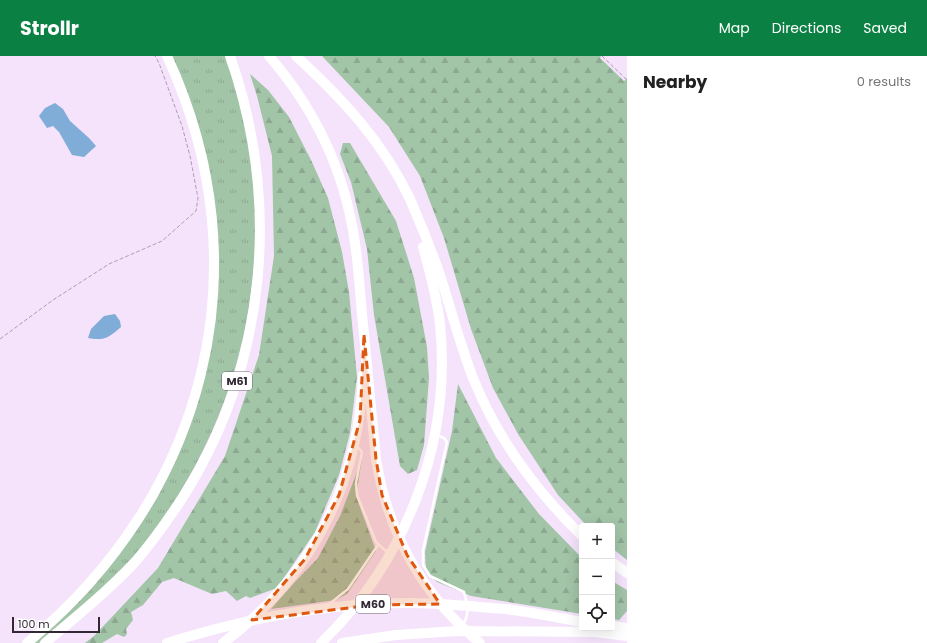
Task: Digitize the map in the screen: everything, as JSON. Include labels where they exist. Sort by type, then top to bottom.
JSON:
[{"type":"highway","points":[[27,643],[81,594],[104,567],[134,526],[160,482],[172,458],[190,414],[198,386],[209,335],[213,301],[214,254],[212,213],[207,180],[196,133],[182,90],[167,56]]},
{"type":"highway","name":"M61","points":[[45,643],[100,596],[136,560],[172,514],[206,456],[229,403],[239,375],[247,345],[255,299],[260,247],[260,214],[256,157],[244,101],[230,56]]},
{"type":"highway","points":[[269,56],[292,84],[309,110],[324,138],[346,194],[356,244],[376,459],[382,494],[394,528],[410,560],[429,590],[458,623],[480,643]]},
{"type":"highway","points":[[296,56],[352,110],[381,149],[410,199],[438,268],[464,354],[474,380],[490,413],[507,443],[533,482],[579,533]]},
{"type":"highway","name":"M60","points":[[320,643],[341,622],[366,592],[390,555],[409,517],[426,473],[435,434],[441,381],[442,356],[440,324],[430,269],[410,199]]},
{"type":"highway","points":[[223,643],[252,620],[279,593],[305,559],[329,518],[346,474],[355,445],[360,420],[364,335]]},
{"type":"highway","points":[[615,564],[627,573]]},
{"type":"highway","name":"M60","points":[[167,643],[202,632],[254,619],[322,608],[411,603],[513,610],[579,621]]},
{"type":"highway","points":[[615,626],[627,628]]},
{"type":"highway","points":[[342,643],[396,635],[457,631],[595,632],[627,636]]},
{"type":"lane","points":[[435,434],[444,438],[448,442],[423,550],[423,565],[430,576],[464,592],[468,606],[466,618],[457,631]]},
{"type":"lane","points":[[355,445],[362,452],[356,483],[357,495],[378,544],[390,555]]},
{"type":"lane","points":[[322,608],[348,589],[378,544]]},
{"type":"path","points":[[0,339],[53,300],[109,264],[162,241],[196,211],[198,198],[190,156],[182,126],[159,63],[154,56]]},
{"type":"path","points":[[602,56],[627,80]]},
{"type":"highlighted area","points":[[364,335],[376,459],[382,495],[407,555],[440,604],[372,605],[252,620],[305,559],[339,495],[360,420]]},
{"type":"green space","points":[[171,56],[227,56],[235,82],[249,144],[252,162],[255,213],[254,263],[248,311],[238,359],[223,405],[203,450],[179,493],[151,535],[126,565],[99,592],[39,643],[33,643],[90,590],[138,528],[157,498],[176,460],[191,421],[205,375],[219,276],[216,222],[208,162],[188,95]]},
{"type":"green space","points":[[322,56],[601,56],[600,58],[624,81],[627,78],[627,560],[615,550],[615,523],[584,523],[558,495],[518,434],[493,388],[471,329],[444,238],[420,176],[389,127]]},
{"type":"green space","points":[[250,74],[268,90],[289,117],[328,198],[342,252],[349,292],[357,377],[350,433],[339,475],[315,532],[277,588],[250,598],[246,596],[237,601],[226,591],[212,594],[174,578],[162,582],[143,605],[131,612],[133,620],[126,629],[127,634],[124,637],[117,634],[102,643],[85,643],[94,636],[158,568],[225,456],[259,355],[274,256],[272,156]]},
{"type":"green space","points":[[343,143],[350,143],[396,221],[414,278],[427,347],[429,378],[424,445],[417,470],[408,474],[400,466],[374,315],[367,249],[351,182],[340,154]]},
{"type":"green space","points":[[458,384],[496,458],[539,514],[579,555],[579,614],[471,596],[437,582],[426,571],[425,552],[452,431]]},
{"type":"green space","points":[[362,459],[356,496],[376,551],[347,594],[336,600],[271,609],[318,558],[340,516]]},
{"type":"green space","points":[[615,583],[627,590],[627,611],[619,620],[615,619]]},
{"type":"water","points":[[55,103],[63,109],[70,121],[96,146],[84,157],[72,155],[59,132],[53,126],[47,128],[39,116],[45,108]]},
{"type":"water","points":[[115,314],[120,321],[121,327],[106,338],[88,338],[91,329],[104,316]]}]
